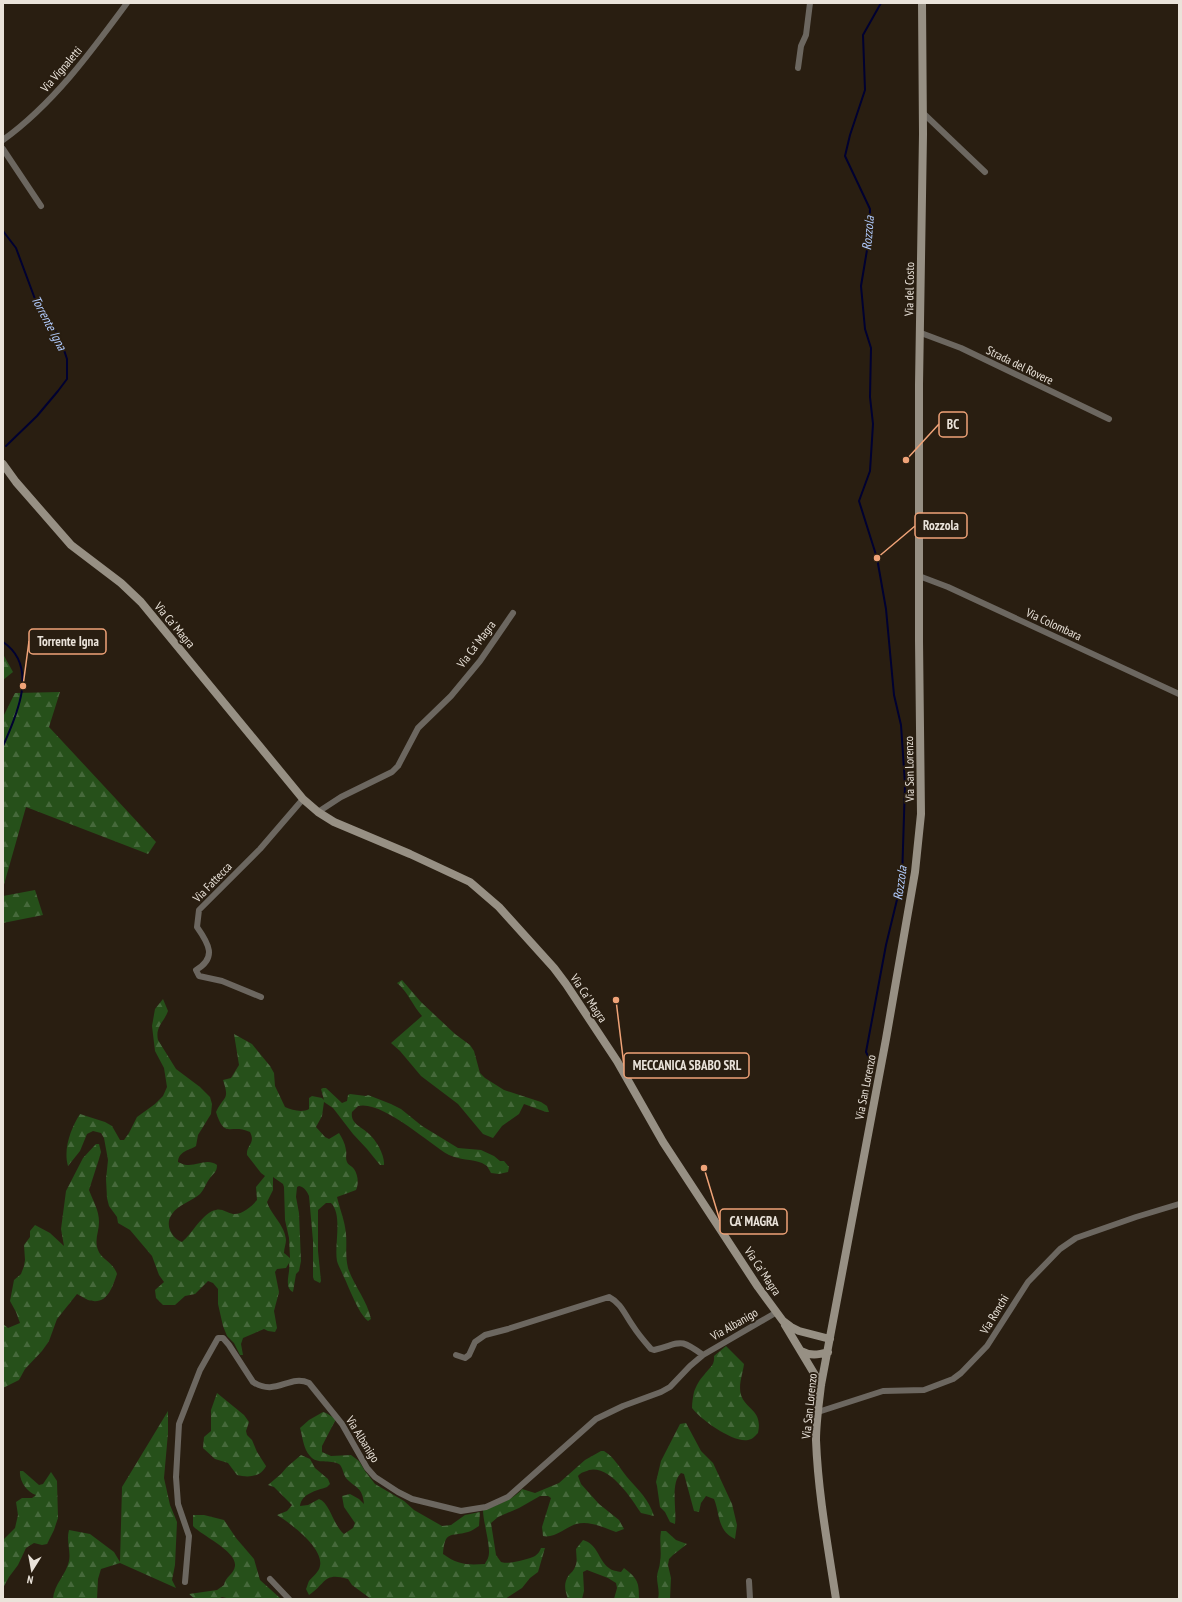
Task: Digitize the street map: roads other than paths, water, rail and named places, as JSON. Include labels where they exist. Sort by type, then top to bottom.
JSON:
[{"type":"main road","name":"Via del Costo","points":[[919,576],[919,384],[921,333],[923,113],[922,3]]},
{"type":"main road","name":"Via Ca' Magra","points":[[3,464],[71,546],[121,583],[141,602],[303,799],[318,812],[334,822],[410,854],[470,882],[504,913],[554,968],[566,984],[617,1062],[662,1142],[776,1312],[791,1327],[799,1331],[830,1339]]},
{"type":"main road","name":"Via San Lorenzo","points":[[836,1599],[821,1497],[816,1439],[818,1412],[830,1339],[916,872],[921,814],[919,576]]},
{"type":"main road","points":[[783,1320],[822,1385]]},
{"type":"main road","points":[[797,1345],[802,1352],[810,1355],[828,1352]]},
{"type":"street","name":"Via Vignaletti","points":[[3,140],[55,93],[80,65],[127,3]]},
{"type":"street","points":[[798,68],[801,46],[806,35],[810,3]]},
{"type":"street","points":[[923,113],[985,172]]},
{"type":"street","points":[[3,149],[41,206]]},
{"type":"street","name":"Strada del Rovere","points":[[921,333],[962,348],[1033,384],[1109,419]]},
{"type":"street","name":"Via Colombara","points":[[919,576],[936,582],[1179,694]]},
{"type":"street","name":"Via Ca' Magra","points":[[318,812],[341,797],[392,772],[398,766],[418,728],[451,696],[480,661],[513,613]]},
{"type":"street","name":"Via Fattecca","points":[[261,997],[222,981],[199,976],[196,970],[209,959],[209,950],[197,927],[199,910],[260,849],[303,799]]},
{"type":"street","name":"Via Ronchi","points":[[818,1412],[883,1391],[924,1390],[953,1379],[961,1373],[987,1346],[1028,1282],[1064,1246],[1076,1238],[1179,1204]]},
{"type":"street","name":"Via Albanigo","points":[[456,1355],[465,1358],[469,1355],[475,1342],[485,1335],[608,1297],[615,1300],[621,1307],[632,1325],[651,1349],[654,1350],[682,1342],[703,1355]]},
{"type":"street","name":"Via Albanigo","points":[[185,1582],[189,1536],[178,1504],[176,1477],[179,1424],[200,1370],[218,1338],[223,1338],[229,1345],[253,1382],[259,1386],[269,1388],[302,1380],[309,1383],[342,1424],[367,1468],[375,1477],[412,1499],[461,1511],[486,1507],[508,1498],[596,1419],[623,1406],[665,1390],[703,1355],[776,1312]]},
{"type":"street","points":[[270,1580],[289,1599]]},
{"type":"street","points":[[749,1581],[750,1599]]},
{"type":"waterway","name":"Rozzola","points":[[871,1062],[866,1052],[886,945],[902,879],[905,784],[901,725],[894,695],[886,609],[877,558],[859,501],[870,471],[873,424],[870,397],[871,348],[865,329],[861,286],[869,238],[870,209],[845,156],[850,135],[865,90],[863,35],[881,3]]},
{"type":"waterway","name":"Torrente Igna","points":[[3,231],[16,248],[35,299],[45,312],[61,341],[67,359],[67,379],[37,416],[6,446]]},
{"type":"waterway","name":"Torrente Igna","points":[[3,642],[14,652],[20,664],[23,677],[19,706],[3,746]]},
{"type":"place","name":"BC","points":[[906,460]]},
{"type":"place","name":"Rozzola","points":[[877,558]]},
{"type":"place","name":"Torrente Igna","points":[[23,686]]},
{"type":"place","name":"MECCANICA SBABO SRL","points":[[616,1000]]},
{"type":"place","name":"CA' MAGRA","points":[[704,1168]]}]
